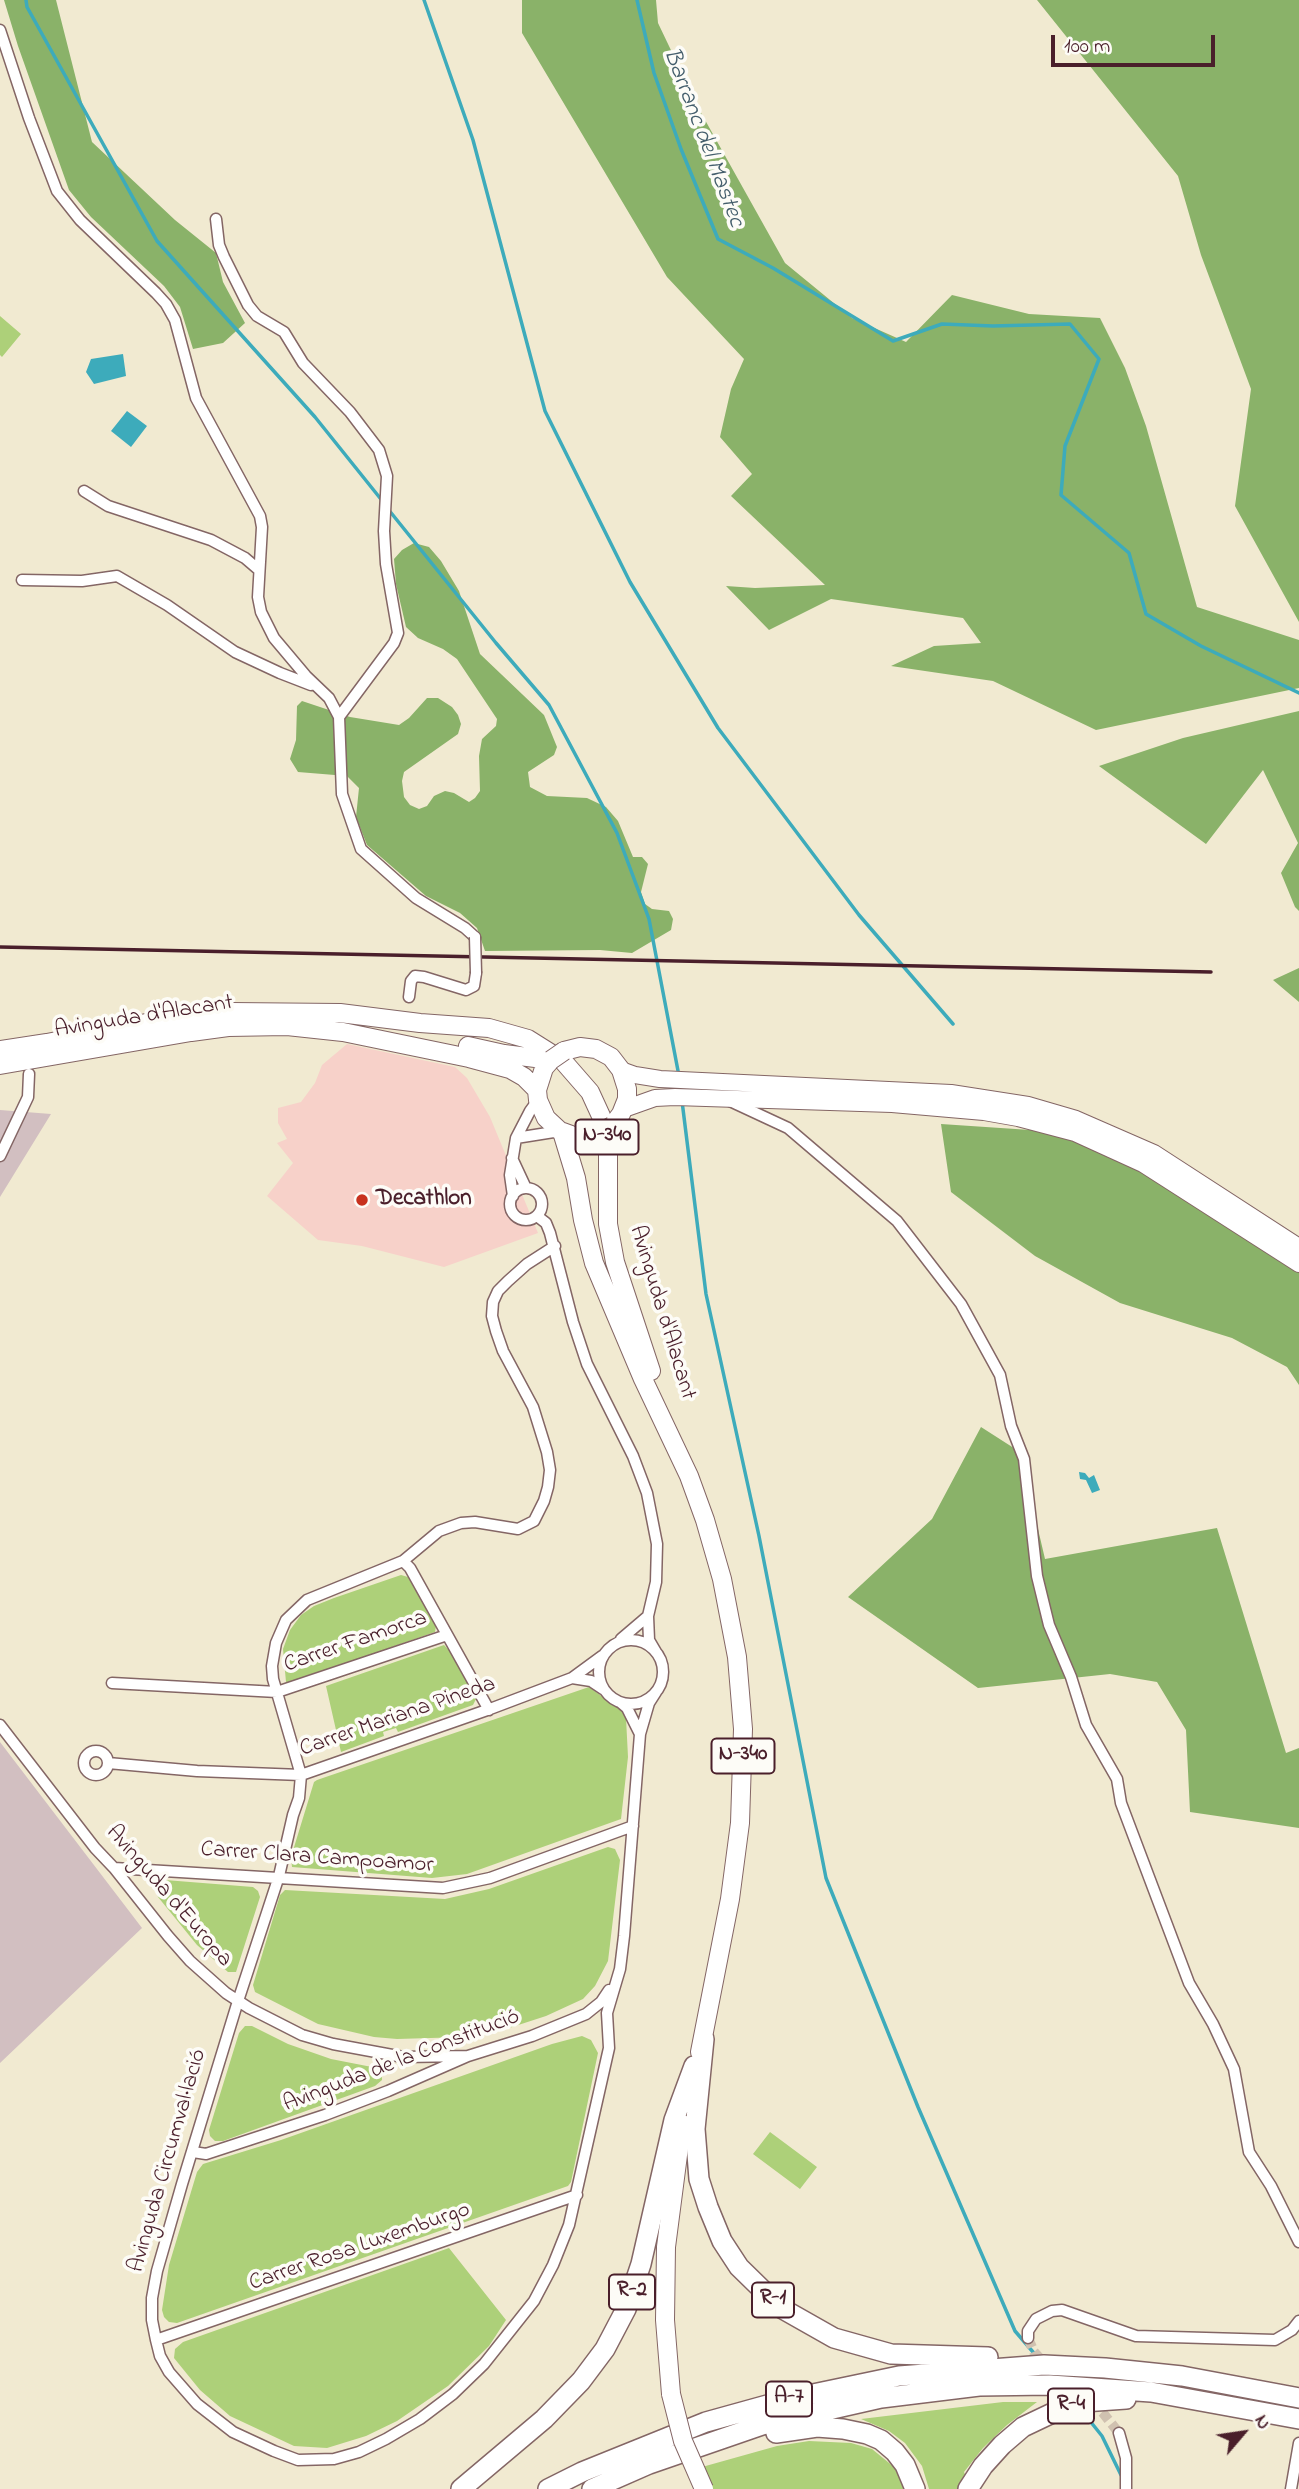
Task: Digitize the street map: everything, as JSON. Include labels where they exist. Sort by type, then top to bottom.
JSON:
[{"type":"highway","name":"R-1","points":[[704,2039],[695,2129],[699,2179],[722,2241],[739,2267],[758,2287],[781,2308],[810,2326],[863,2348],[891,2354],[1012,2358],[1044,2365]]},
{"type":"highway","name":"R-2","points":[[461,2489],[513,2446],[581,2381],[610,2339],[626,2309],[641,2264],[674,2120],[704,2039]]},
{"type":"highway","name":"A-7","points":[[548,2489],[582,2472],[706,2422],[789,2399],[899,2376],[1044,2365],[1136,2370],[1299,2398]]},
{"type":"highway","name":"A-7","points":[[592,2489],[649,2464],[762,2425],[881,2398],[979,2386],[1050,2385],[1151,2392],[1299,2419]]},
{"type":"highway","name":"R-4","points":[[968,2489],[983,2466],[1023,2427],[1065,2407],[1083,2402],[1125,2399],[1176,2405],[1205,2401]]},
{"type":"highway","points":[[717,2440],[741,2441],[772,2433],[817,2427],[867,2434],[881,2440],[895,2452],[905,2465],[915,2489]]},
{"type":"main road","name":"Avinguda d'Alacant","points":[[0,1050],[211,1013],[340,1013],[506,1031],[552,1052],[579,1079],[597,1105],[608,1145],[608,1224],[615,1262],[689,1476]]},
{"type":"main road","name":"Avinguda d'Alacant","points":[[308,1013],[412,1032],[504,1054],[558,1055]]},
{"type":"main road","name":"Avinguda d'Alacant","points":[[0,1065],[191,1032],[228,1027],[287,1026],[335,1030],[446,1052],[510,1069],[524,1077],[538,1095]]},
{"type":"main road","name":"N-340","points":[[558,1055],[580,1047],[596,1049],[611,1057],[621,1070],[627,1089],[624,1109],[600,1132],[579,1165],[576,1178]]},
{"type":"main road","points":[[538,1095],[544,1068],[558,1055]]},
{"type":"main road","points":[[621,1070],[660,1079],[951,1093],[1028,1105],[1076,1119],[1154,1153],[1299,1247]]},
{"type":"main road","name":"N-340","points":[[538,1095],[546,1118],[561,1131],[572,1135],[600,1132]]},
{"type":"main road","points":[[624,1109],[662,1097],[892,1104],[984,1112],[1052,1126],[1143,1164],[1299,1264]]},
{"type":"main road","name":"N-340","points":[[561,1131],[576,1178],[594,1263],[643,1380],[689,1476],[705,1520],[730,1613],[740,1684],[743,1741],[739,1834],[704,2039],[680,2134],[666,2247],[665,2320],[671,2394],[683,2441],[704,2489]]},
{"type":"street","points":[[0,30],[57,191],[90,229],[156,293],[175,320],[196,398],[260,516],[260,605],[267,625],[286,653],[329,698],[339,717],[342,793],[361,849],[416,898],[475,937],[474,986],[466,990],[419,975],[411,981],[409,997]]},
{"type":"street","points":[[216,219],[219,245],[248,305],[257,316],[284,332],[303,363],[351,412],[379,450],[387,476],[384,531],[386,564],[398,633],[394,643],[339,717]]},
{"type":"street","points":[[84,491],[108,506],[211,540],[245,558],[259,570]]},
{"type":"street","points":[[22,580],[82,581],[117,576],[167,605],[235,652],[317,687]]},
{"type":"street","points":[[0,1156],[28,1097],[29,1074]]},
{"type":"street","points":[[512,1158],[526,1188],[539,1196],[541,1206],[537,1216],[528,1220],[514,1215],[510,1205],[513,1196],[510,1175],[512,1158],[516,1138],[538,1095]]},
{"type":"street","points":[[724,1098],[788,1128],[897,1221],[961,1304],[1000,1375],[1011,1426],[1024,1459],[1037,1576],[1049,1625],[1071,1677],[1086,1725],[1117,1779],[1121,1803],[1189,1983],[1219,2035],[1234,2069],[1250,2152],[1271,2186],[1299,2242]]},
{"type":"street","points":[[516,1138],[561,1131]]},
{"type":"street","points":[[513,1196],[526,1188]]},
{"type":"street","points":[[537,1216],[546,1223],[555,1247],[570,1315],[584,1357],[633,1456],[652,1511],[657,1564],[648,1616],[649,1640],[663,1666],[663,1677],[656,1692],[644,1702],[633,1704],[618,1701]]},
{"type":"street","name":"Avinguda Circumval·lació","points":[[555,1247],[527,1264],[498,1291],[493,1302],[492,1316],[503,1351],[529,1399],[544,1437],[550,1470],[544,1501],[534,1521],[518,1529],[484,1523],[461,1523],[439,1531],[403,1561],[307,1600],[286,1620],[276,1643],[272,1666],[301,1775],[299,1798],[279,1876],[238,2001],[152,2298],[152,2320],[160,2356],[197,2404],[233,2432],[298,2460],[334,2459],[359,2452],[420,2419],[453,2394],[484,2364],[534,2301],[553,2265],[569,2225],[609,2048],[607,2012],[620,1969],[624,1936],[640,1734],[649,1703],[656,1692]]},
{"type":"street","points":[[403,1561],[410,1568],[489,1710]]},
{"type":"street","points":[[606,1693],[599,1669],[606,1651],[648,1616]]},
{"type":"street","name":"Carrer Famorca","points":[[112,1683],[277,1692],[447,1635]]},
{"type":"street","points":[[617,1642],[632,1639],[642,1642],[656,1652]]},
{"type":"street","name":"Carrer Mariana Pineda","points":[[108,1763],[197,1771],[301,1775],[489,1710],[572,1678],[597,1661],[606,1651]]},
{"type":"street","points":[[572,1678],[591,1681],[627,1708],[640,1734]]},
{"type":"street","name":"Avinguda d'Europa","points":[[0,1725],[95,1848],[190,1961],[238,2001],[302,2035],[332,2044],[403,2057],[468,2056]]},
{"type":"street","name":"Carrer Clara Campoamor","points":[[114,1868],[279,1876],[427,1888],[458,1886],[490,1878],[633,1826]]},
{"type":"street","name":"Avinguda de la Constitució","points":[[193,2152],[206,2154],[325,2115],[468,2056],[531,2036],[586,2014],[601,2002],[613,1985]]},
{"type":"street","name":"Carrer Rosa Luxemburgo","points":[[156,2340],[577,2195]]},
{"type":"street","points":[[1028,2337],[1028,2331],[1036,2319],[1044,2314],[1062,2310],[1136,2336],[1275,2340],[1292,2330],[1299,2321]]},
{"type":"street","points":[[1119,2433],[1126,2458],[1126,2489]]},
{"type":"street","points":[[1291,2485],[1299,2443]]},
{"type":"shaded area","points":[[347,1044],[455,1067],[467,1078],[490,1117],[538,1233],[444,1267],[362,1246],[318,1240],[267,1196],[293,1163],[277,1143],[287,1139],[278,1123],[278,1108],[301,1102],[315,1083],[322,1065]]},
{"type":"shaded area","points":[[0,1110],[51,1114],[0,1197]]},
{"type":"shaded area","points":[[0,1742],[142,1928],[0,2063]]},
{"type":"green space","points":[[4,0],[56,0],[92,142],[175,220],[216,253],[223,282],[245,323],[223,343],[193,349],[180,307],[164,286],[91,217],[69,190]]},
{"type":"green space","points":[[522,0],[656,0],[658,23],[700,111],[785,263],[852,318],[906,342],[952,295],[1029,314],[1100,318],[1125,368],[1146,426],[1197,607],[1299,640],[1299,688],[1096,730],[993,681],[891,666],[934,646],[981,643],[963,618],[831,599],[769,630],[726,586],[755,588],[825,585],[731,496],[752,474],[720,437],[731,389],[744,359],[667,277],[522,33]]},
{"type":"green space","points":[[1037,0],[1299,0],[1299,622],[1235,506],[1251,389],[1201,255],[1178,176]]},
{"type":"green space","points":[[0,316],[21,334],[2,357],[0,355]]},
{"type":"green space","points":[[414,543],[429,547],[459,591],[480,654],[544,715],[557,747],[554,755],[528,772],[530,787],[547,796],[587,798],[606,807],[618,821],[633,857],[642,857],[648,864],[641,892],[645,904],[652,909],[669,911],[673,919],[671,930],[632,953],[600,950],[485,951],[477,928],[460,913],[426,896],[367,845],[356,817],[359,788],[347,776],[298,772],[290,759],[296,740],[297,706],[302,701],[350,717],[399,725],[427,698],[438,698],[452,707],[458,715],[461,724],[458,734],[404,772],[404,797],[410,805],[419,809],[427,806],[434,796],[445,791],[469,802],[480,791],[479,756],[482,739],[496,726],[497,719],[457,659],[443,649],[418,638],[406,627],[396,584],[394,559]]},
{"type":"green space","points":[[1299,711],[1299,911],[1281,873],[1298,843],[1263,770],[1206,844],[1099,766],[1183,738]]},
{"type":"green space","points":[[1299,968],[1299,1002],[1273,980]]},
{"type":"green space","points":[[941,1124],[1075,1133],[1299,1264],[1299,1385],[1287,1367],[1232,1338],[1120,1303],[1035,1256],[951,1192]]},
{"type":"green space","points":[[981,1427],[1020,1452],[1045,1559],[1217,1528],[1286,1753],[1299,1748],[1299,1828],[1190,1812],[1186,1730],[1157,1682],[1110,1674],[978,1688],[848,1597],[932,1519]]},
{"type":"green space","points":[[401,1575],[408,1577],[436,1626],[435,1632],[286,1682],[283,1649],[290,1630],[301,1615],[334,1598]]},
{"type":"green space","points":[[444,1645],[451,1652],[477,1697],[473,1705],[398,1732],[396,1728],[383,1732],[384,1736],[341,1752],[326,1686]]},
{"type":"green space","points":[[589,1687],[622,1711],[626,1718],[628,1757],[621,1819],[467,1874],[432,1878],[292,1867],[291,1857],[314,1782],[317,1780]]},
{"type":"green space","points":[[608,1847],[615,1849],[620,1860],[608,1961],[595,1986],[583,1999],[546,2016],[506,2029],[464,2037],[397,2039],[374,2037],[318,2024],[255,1992],[253,1985],[280,1895],[285,1890],[445,1899],[489,1889]]},
{"type":"green space","points":[[165,1880],[253,1887],[258,1891],[260,1897],[236,1972],[228,1972],[197,1945],[158,1897],[157,1885]]},
{"type":"green space","points":[[245,2026],[252,2026],[288,2044],[331,2059],[377,2068],[382,2073],[382,2080],[375,2086],[223,2141],[215,2141],[209,2130],[239,2033]]},
{"type":"green space","points":[[582,2036],[591,2040],[598,2053],[568,2186],[177,2323],[169,2322],[164,2317],[162,2310],[169,2265],[197,2172],[203,2164],[281,2140],[552,2044]]},
{"type":"green space","points":[[770,2132],[817,2167],[800,2189],[753,2154]]},
{"type":"green space","points":[[449,2248],[506,2320],[489,2346],[448,2386],[397,2421],[366,2436],[327,2448],[294,2446],[230,2416],[200,2390],[174,2358],[175,2349],[183,2342]]},
{"type":"green space","points":[[1003,2402],[1037,2402],[983,2448],[964,2472],[967,2479],[961,2489],[929,2489],[922,2466],[905,2443],[889,2431],[861,2419]]},
{"type":"green space","points":[[809,2441],[851,2443],[872,2449],[894,2467],[905,2489],[712,2489],[702,2467],[777,2446]]},
{"type":"water","points":[[123,354],[126,376],[94,384],[86,372],[91,359]]},
{"type":"water","points":[[127,411],[147,426],[131,447],[111,431]]},
{"type":"water","points":[[1079,1472],[1085,1473],[1089,1478],[1094,1475],[1100,1490],[1092,1493],[1086,1480],[1080,1479]]},
{"type":"waterway","points":[[26,0],[27,7],[157,241],[315,417],[384,503]]},
{"type":"waterway","points":[[424,0],[473,140],[545,411],[630,582],[718,728],[859,915],[953,1024]]},
{"type":"waterway","name":"Barranc del Mastec","points":[[637,0],[654,73],[681,149],[718,239],[773,268],[893,341],[942,324],[1070,324],[1099,359],[1065,446],[1061,495],[1129,553],[1146,614],[1201,646],[1299,693]]},
{"type":"waterway","points":[[388,509],[549,705],[617,833],[649,919],[679,1076]]},
{"type":"waterway","points":[[682,1101],[706,1294],[759,1536],[826,1878],[918,2107],[1015,2331],[1039,2359]]},
{"type":"waterway","points":[[1082,2411],[1102,2436],[1121,2475]]},
{"type":"tunnel","points":[[1028,2338],[1034,2352],[1046,2365]]},
{"type":"tunnel","points":[[1091,2402],[1119,2433]]},
{"type":"railway","points":[[0,947],[1211,972]]},
{"type":"place","name":"Decathlon","points":[[362,1200]]}]
